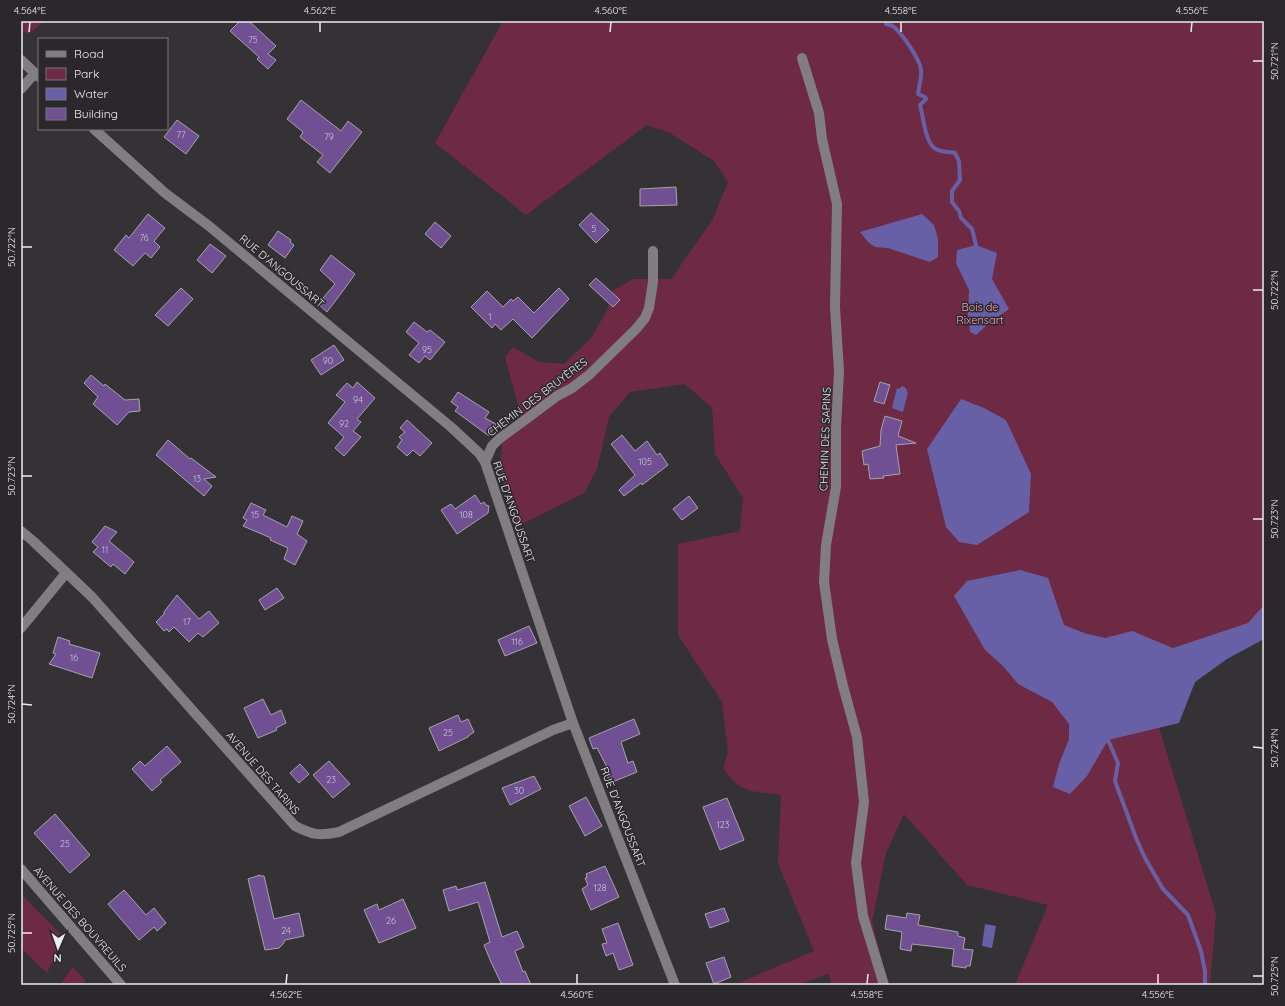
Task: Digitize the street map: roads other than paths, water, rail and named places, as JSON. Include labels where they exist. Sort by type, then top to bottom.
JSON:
[{"type":"street","name":"CHEMIN DES SAPINS","points":[[802,58],[819,113],[822,138],[837,204],[835,307],[840,371],[836,428],[836,487],[826,545],[824,582],[832,639],[857,737],[864,802],[856,863],[863,916],[884,985]]},
{"type":"street","points":[[21,60],[37,75],[21,89]]},
{"type":"street","name":"RUE D'ANGOUSSART","points":[[95,130],[164,193],[209,226],[452,427],[479,453],[485,462],[573,723],[675,985]]},
{"type":"street","name":"CHEMIN DES BRUYÈRES","points":[[485,462],[492,446],[499,439],[557,396],[572,388],[589,375],[636,330],[645,318],[649,308],[653,282],[653,251]]},
{"type":"street","name":"AVENUE DES TARINS","points":[[21,531],[92,597],[295,826],[308,833],[323,835],[339,832],[553,730],[573,723]]},
{"type":"street","points":[[21,628],[66,573]]},
{"type":"street","name":"AVENUE DES BOUVREUILS","points":[[21,869],[121,985]]},
{"type":"water","points":[[922,214],[934,225],[938,239],[938,257],[930,262],[888,248],[875,247],[869,243],[860,232]]},
{"type":"water","points":[[976,245],[997,253],[992,279],[1009,309],[976,335],[970,332],[968,314],[969,290],[956,263],[957,250]]},
{"type":"water","points":[[902,386],[906,388],[908,392],[903,412],[892,408],[897,388],[899,389]]},
{"type":"water","points":[[961,399],[984,408],[1006,420],[1031,474],[1029,512],[977,545],[959,542],[946,527],[927,449]]},
{"type":"water","points":[[1020,570],[1048,578],[1064,625],[1084,633],[1105,638],[1132,631],[1173,648],[1248,623],[1264,605],[1264,639],[1227,659],[1195,682],[1179,723],[1108,740],[1087,776],[1070,794],[1053,787],[1059,764],[1069,739],[1069,724],[1052,702],[1018,684],[1003,666],[985,650],[954,596],[967,581]]},
{"type":"water","points":[[985,924],[996,926],[992,948],[982,946]]},
{"type":"waterway","points":[[886,21],[886,24],[893,26],[902,35],[920,64],[921,75],[918,94],[926,99],[920,105],[929,141],[932,146],[938,150],[955,153],[959,161],[960,180],[952,191],[952,202],[959,211],[961,218],[972,229],[976,245]]},
{"type":"waterway","points":[[1108,740],[1118,763],[1115,781],[1136,838],[1145,858],[1163,889],[1188,915],[1201,951],[1205,971],[1205,985]]},
{"type":"park label","name":"Bois de Rixensart","points":[[980,313]]}]
